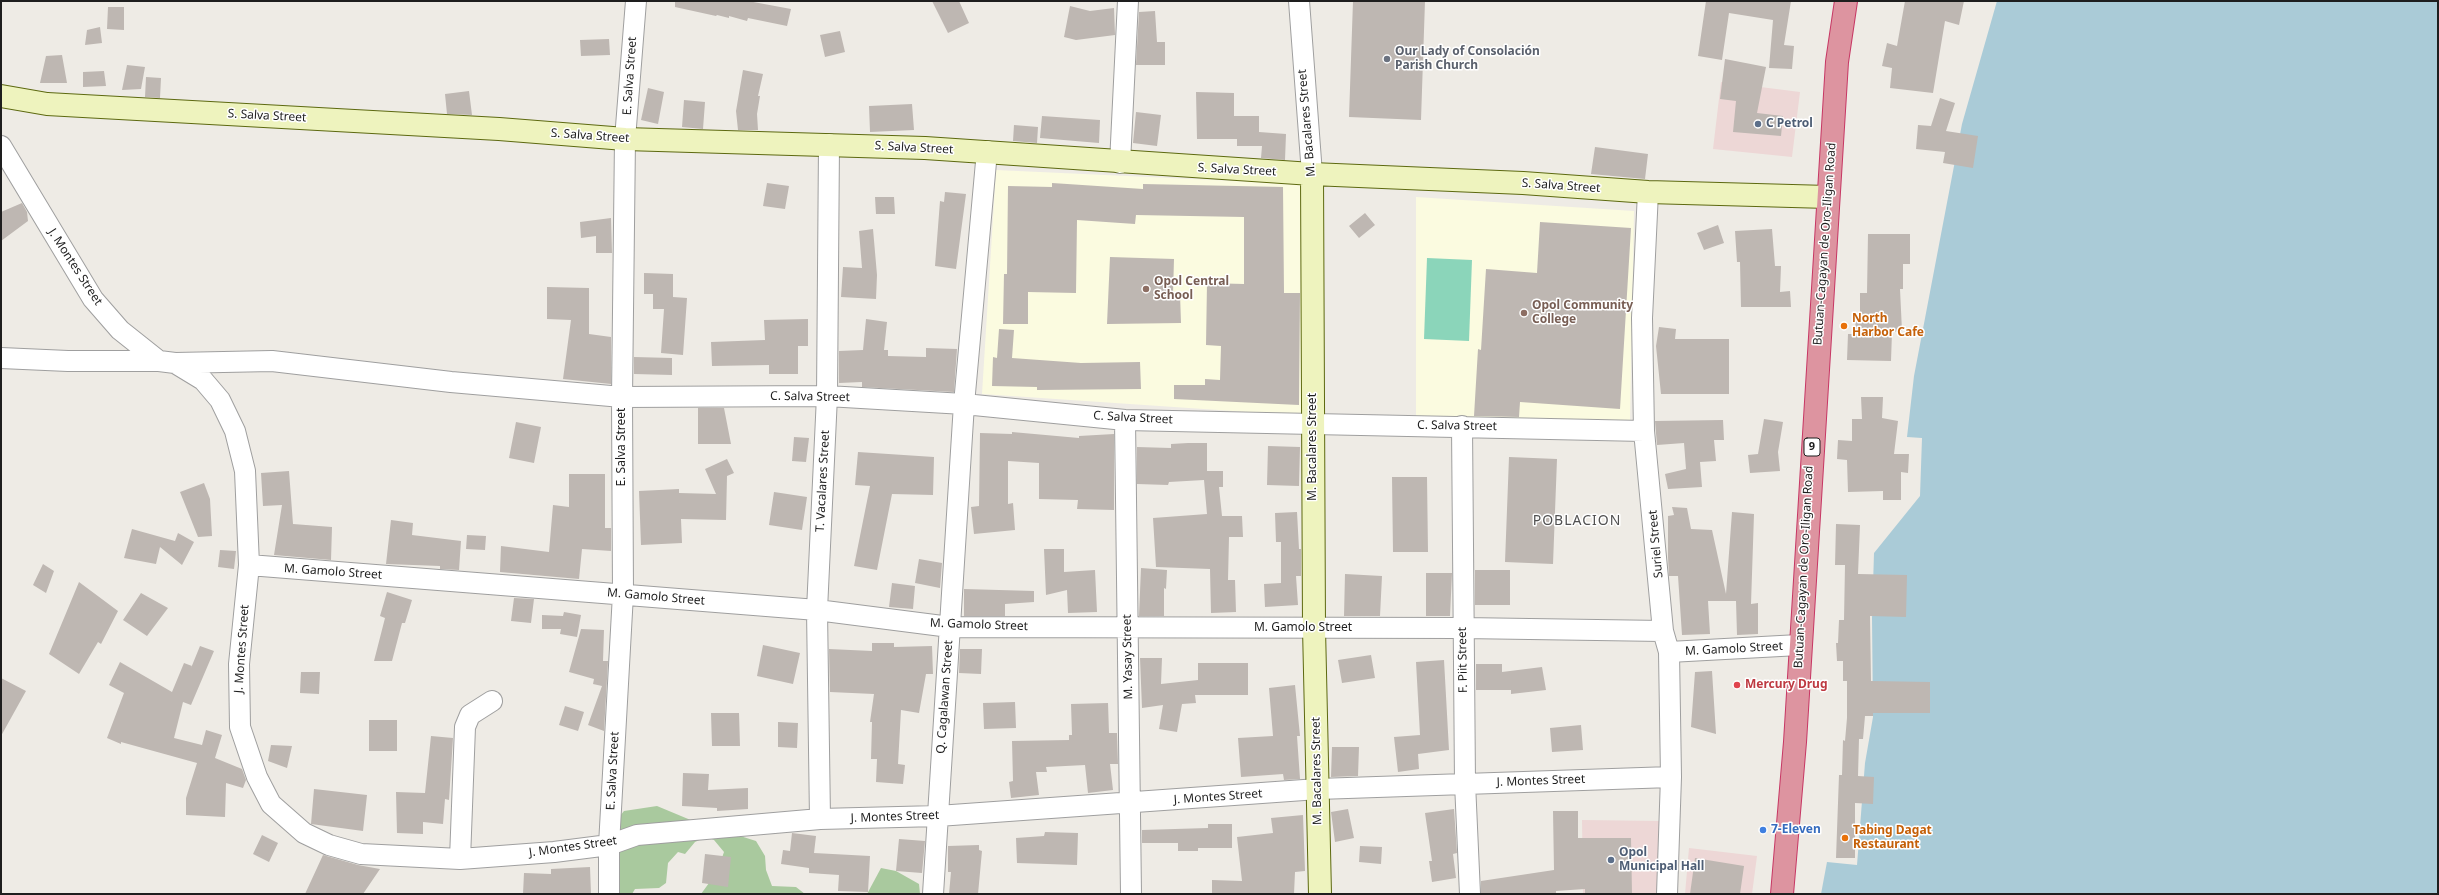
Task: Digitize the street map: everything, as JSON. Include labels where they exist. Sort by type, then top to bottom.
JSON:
[{"type":"highway","name":"Butuan-Cagayan de Oro-Iligan Road","points":[[1782,894],[1795,742],[1799,645],[1837,62],[1846,1]]},
{"type":"street","name":"E. Salva Street","points":[[609,894],[609,845],[623,594],[622,397],[625,139],[636,1]]},
{"type":"street","points":[[1120,163],[1128,1]]},
{"type":"street","name":"M. Bacalares Street","points":[[1299,1],[1312,174],[1314,628],[1320,894]]},
{"type":"street","name":"S. Salva Street","points":[[1,96],[47,104],[491,129],[625,139],[829,144],[987,151],[1120,163],[1312,174],[1523,183],[1648,192],[1828,197]]},
{"type":"street","name":"T. Vacalares Street","points":[[820,819],[817,610],[827,396],[829,144]]},
{"type":"street","name":"J. Montes Street","points":[[1,146],[93,299],[120,330],[167,362],[203,380],[220,400],[235,431],[245,471],[249,565],[239,664],[240,727],[257,777],[271,804],[304,833],[329,845],[361,854],[460,859],[554,852],[609,845],[637,835],[820,819],[938,816],[1131,804],[1318,789],[1671,776]]},
{"type":"street","name":"Q. Cagalawan Street","points":[[932,894],[964,404],[987,151]]},
{"type":"street","name":"Suriel Street","points":[[1648,192],[1642,318],[1644,431],[1663,631],[1669,652],[1671,776],[1667,894]]},
{"type":"street","name":"C. Salva Street","points":[[1,358],[68,361],[272,361],[451,382],[622,397],[827,396],[964,404],[1125,420],[1312,422],[1644,431]]},
{"type":"street","name":"M. Yasay Street","points":[[1125,420],[1131,894]]},
{"type":"street","name":"F. Piit Street","points":[[1462,426],[1465,783],[1470,894]]},
{"type":"street","name":"M. Gamolo Street","points":[[249,565],[817,610],[950,627],[1463,628],[1663,631]]},
{"type":"street","name":"M. Gamolo Street","points":[[1669,652],[1799,645]]},
{"type":"street","points":[[460,859],[465,727],[470,715],[492,701]]},
{"type":"shaded area","points":[[1721,82],[1800,92],[1792,157],[1713,149]]},
{"type":"shaded area","name":"Opol Central School","points":[[996,170],[1301,184],[1307,416],[982,394]]},
{"type":"shaded area","name":"Opol Community College","points":[[1416,197],[1634,211],[1630,421],[1416,416]]},
{"type":"shaded area","points":[[1582,820],[1661,821],[1660,894],[1583,894]]},
{"type":"shaded area","points":[[1689,848],[1757,856],[1752,894],[1685,894]]},
{"type":"green space","points":[[1427,258],[1472,260],[1469,341],[1424,339]]},
{"type":"green space","points":[[657,806],[693,821],[756,841],[765,856],[766,870],[772,886],[796,887],[805,894],[701,894],[717,872],[724,852],[714,840],[706,837],[695,842],[685,854],[678,852],[668,863],[666,883],[659,888],[635,889],[632,894],[619,894],[616,821],[624,811]]},
{"type":"green space","points":[[881,868],[896,871],[919,884],[920,894],[867,894]]},
{"type":"water","points":[[1997,1],[2438,1],[2438,894],[1821,894],[1827,862],[1857,865],[1865,763],[1873,717],[1872,618],[1874,553],[1920,496],[1922,438],[1907,437],[1914,376],[1962,124]]},
{"type":"building","points":[[675,1],[748,1],[791,9],[787,26],[748,18],[747,21],[729,16],[729,18],[716,16],[675,7]]},
{"type":"building","points":[[932,1],[959,1],[969,23],[948,33]]},
{"type":"building","name":"Our Lady of Consolación Parish Church","points":[[1353,1],[1425,1],[1421,120],[1349,117]]},
{"type":"building","points":[[1706,1],[1791,1],[1784,45],[1794,46],[1792,69],[1769,68],[1773,20],[1729,13],[1722,60],[1698,56]]},
{"type":"building","points":[[1905,1],[1964,1],[1959,25],[1945,21],[1933,93],[1890,88],[1892,68],[1882,66],[1887,43],[1897,46]]},
{"type":"building","points":[[1070,6],[1090,11],[1114,8],[1115,35],[1076,40],[1064,37]]},
{"type":"building","points":[[108,7],[124,7],[124,30],[107,29]]},
{"type":"building","points":[[1155,11],[1157,42],[1165,42],[1165,65],[1136,65],[1139,12]]},
{"type":"building","points":[[100,27],[102,43],[85,45],[87,30]]},
{"type":"building","points":[[840,31],[845,52],[825,57],[820,35]]},
{"type":"building","points":[[609,39],[610,55],[581,56],[580,40]]},
{"type":"building","points":[[62,55],[67,83],[40,83],[46,56]]},
{"type":"building","points":[[1725,59],[1766,67],[1757,113],[1783,116],[1781,136],[1733,132],[1736,101],[1720,99]]},
{"type":"building","points":[[127,65],[145,67],[141,89],[122,90]]},
{"type":"building","points":[[743,70],[763,74],[758,96],[760,96],[757,114],[758,130],[738,130],[736,111]]},
{"type":"building","points":[[104,71],[106,86],[83,87],[83,72]]},
{"type":"building","points":[[146,77],[161,78],[160,98],[145,97]]},
{"type":"building","points":[[648,88],[664,92],[658,124],[641,120]]},
{"type":"building","points":[[469,91],[472,115],[447,114],[445,94]]},
{"type":"building","points":[[1196,92],[1234,93],[1234,116],[1259,116],[1259,132],[1286,134],[1285,160],[1261,158],[1262,146],[1237,146],[1237,139],[1197,139]]},
{"type":"building","points":[[1940,98],[1955,103],[1946,131],[1978,136],[1973,168],[1943,163],[1945,152],[1916,149],[1918,125],[1931,126]]},
{"type":"building","points":[[684,100],[705,102],[703,129],[682,127]]},
{"type":"building","points":[[912,104],[914,130],[870,132],[869,106]]},
{"type":"building","points":[[1136,112],[1161,115],[1157,146],[1133,143]]},
{"type":"building","points":[[1042,116],[1100,120],[1099,143],[1040,138]]},
{"type":"building","points":[[1014,125],[1038,127],[1037,143],[1013,141]]},
{"type":"building","points":[[1595,147],[1648,154],[1645,179],[1591,174]]},
{"type":"building","points":[[767,183],[789,186],[785,209],[763,206]]},
{"type":"building","points":[[1052,183],[1143,189],[1143,184],[1283,187],[1284,293],[1300,293],[1299,405],[1174,399],[1174,385],[1205,385],[1205,379],[1220,380],[1221,346],[1206,345],[1207,283],[1244,284],[1244,217],[1136,215],[1135,224],[1077,220],[1076,293],[1028,292],[1028,324],[1003,324],[1004,274],[1007,274],[1008,186],[1052,187]]},
{"type":"building","points":[[945,192],[966,194],[956,269],[935,266],[940,201],[944,202]]},
{"type":"building","points":[[875,197],[894,197],[895,214],[876,214]]},
{"type":"building","points":[[22,203],[27,212],[28,221],[1,241],[1,212]]},
{"type":"building","points":[[1365,213],[1375,225],[1359,238],[1349,226]]},
{"type":"building","points":[[611,218],[612,253],[596,253],[596,236],[581,238],[580,222]]},
{"type":"building","points":[[1540,222],[1631,228],[1620,409],[1520,402],[1519,417],[1474,416],[1478,349],[1481,350],[1486,269],[1537,273]]},
{"type":"building","points":[[1718,225],[1724,243],[1704,250],[1697,233]]},
{"type":"building","points":[[873,229],[877,275],[876,299],[841,297],[843,267],[862,268],[859,231]]},
{"type":"building","points":[[1772,229],[1775,266],[1781,266],[1780,292],[1790,291],[1791,307],[1741,307],[1740,262],[1737,262],[1735,231]]},
{"type":"building","points":[[1868,234],[1910,234],[1910,264],[1903,264],[1903,289],[1900,289],[1902,331],[1892,332],[1891,361],[1847,360],[1848,334],[1856,334],[1855,317],[1860,317],[1860,293],[1867,293]]},
{"type":"building","points":[[1110,257],[1174,259],[1173,294],[1180,294],[1181,323],[1107,324]]},
{"type":"building","points":[[644,273],[673,274],[673,297],[687,298],[683,355],[661,353],[664,309],[653,309],[653,294],[644,294]]},
{"type":"building","points":[[547,287],[589,288],[589,334],[611,337],[611,384],[563,379],[571,320],[547,319]]},
{"type":"building","points":[[808,319],[808,346],[798,346],[798,374],[769,374],[769,365],[712,366],[711,342],[765,340],[764,320]]},
{"type":"building","points":[[866,319],[887,322],[884,350],[888,350],[888,356],[926,357],[926,348],[957,349],[954,392],[862,387],[862,382],[839,383],[839,351],[863,350]]},
{"type":"building","points":[[1659,327],[1676,329],[1675,339],[1729,339],[1729,394],[1661,394],[1656,346]]},
{"type":"building","points":[[999,329],[1014,330],[1012,358],[1081,363],[1140,362],[1141,389],[1037,390],[1037,387],[992,386],[993,357],[997,358]]},
{"type":"building","points":[[634,357],[672,358],[672,375],[634,374]]},
{"type":"building","points":[[1861,397],[1883,397],[1882,418],[1898,421],[1894,454],[1909,454],[1908,473],[1901,472],[1901,500],[1883,500],[1883,491],[1848,492],[1847,460],[1837,459],[1838,440],[1852,441],[1852,419],[1862,419]]},
{"type":"building","points":[[698,408],[724,408],[731,444],[698,444]]},
{"type":"building","points":[[1764,419],[1783,422],[1778,452],[1780,471],[1750,473],[1748,455],[1758,454]]},
{"type":"building","points":[[1723,420],[1724,440],[1714,440],[1716,461],[1700,462],[1702,487],[1668,489],[1665,474],[1686,469],[1684,443],[1657,445],[1655,421]]},
{"type":"building","points":[[516,422],[541,427],[534,463],[509,458]]},
{"type":"building","points":[[1012,432],[1079,438],[1079,436],[1114,434],[1114,510],[1077,509],[1078,500],[1039,499],[1039,463],[1008,461],[1008,504],[1013,503],[1015,530],[974,534],[971,507],[979,506],[980,433],[1012,434]]},
{"type":"building","points":[[794,437],[809,438],[806,462],[792,461]]},
{"type":"building","points":[[1207,443],[1207,471],[1223,471],[1223,487],[1219,487],[1222,516],[1242,516],[1243,537],[1229,537],[1228,580],[1235,580],[1236,612],[1211,613],[1210,569],[1156,567],[1153,518],[1207,514],[1204,480],[1169,482],[1168,485],[1137,484],[1137,447],[1171,448],[1171,444]]},
{"type":"building","points":[[1268,446],[1300,447],[1299,486],[1267,485]]},
{"type":"building","points":[[858,452],[934,457],[933,495],[892,494],[877,570],[854,566],[870,486],[855,485]]},
{"type":"building","points":[[1509,457],[1557,459],[1553,564],[1505,562]]},
{"type":"building","points":[[727,459],[734,473],[727,476],[726,520],[681,519],[682,543],[641,545],[639,491],[679,489],[679,493],[716,494],[705,469]]},
{"type":"building","points":[[289,471],[293,524],[332,527],[331,560],[274,555],[282,505],[263,506],[261,473]]},
{"type":"building","points":[[569,474],[605,474],[605,528],[611,528],[611,551],[582,549],[579,579],[500,572],[501,546],[549,552],[553,505],[569,507]]},
{"type":"building","points":[[1392,477],[1427,477],[1428,552],[1393,552]]},
{"type":"building","points":[[204,483],[210,499],[212,536],[198,537],[180,492]]},
{"type":"building","points":[[774,492],[807,497],[802,530],[769,525]]},
{"type":"building","points":[[1672,507],[1687,508],[1691,529],[1712,530],[1726,594],[1732,512],[1754,514],[1751,604],[1758,603],[1758,634],[1737,635],[1736,601],[1708,601],[1710,634],[1682,635],[1678,576],[1669,576],[1668,516],[1674,515]]},
{"type":"building","points":[[1297,512],[1299,549],[1301,549],[1301,576],[1296,576],[1298,605],[1265,607],[1264,584],[1281,583],[1281,542],[1276,542],[1275,513]]},
{"type":"building","points":[[391,520],[413,523],[412,535],[461,541],[459,570],[440,569],[440,566],[386,564]]},
{"type":"building","points":[[1836,524],[1860,525],[1858,574],[1907,575],[1906,617],[1870,616],[1871,681],[1930,682],[1930,713],[1873,713],[1873,716],[1865,716],[1863,739],[1859,739],[1858,776],[1874,777],[1873,804],[1855,803],[1855,858],[1836,858],[1839,775],[1842,775],[1843,740],[1845,741],[1847,718],[1847,681],[1843,681],[1843,661],[1837,661],[1836,643],[1838,643],[1839,620],[1844,620],[1845,565],[1835,565]]},
{"type":"building","points":[[132,529],[175,541],[178,533],[194,542],[182,565],[160,547],[156,564],[124,558]]},
{"type":"building","points":[[467,535],[486,536],[485,550],[466,549]]},
{"type":"building","points":[[1044,549],[1064,549],[1064,572],[1095,570],[1097,612],[1068,613],[1067,590],[1046,595]]},
{"type":"building","points":[[220,550],[236,551],[234,569],[218,567]]},
{"type":"building","points":[[919,559],[942,563],[940,588],[915,583]]},
{"type":"building","points":[[43,564],[54,571],[46,593],[33,585]]},
{"type":"building","points":[[1141,568],[1167,570],[1166,589],[1164,588],[1164,616],[1139,616]]},
{"type":"building","points":[[1475,570],[1510,570],[1510,605],[1475,605]]},
{"type":"building","points":[[1426,573],[1452,573],[1450,616],[1426,616]]},
{"type":"building","points":[[1345,574],[1382,576],[1380,616],[1344,616]]},
{"type":"building","points":[[79,582],[118,611],[101,644],[98,642],[79,674],[49,654]]},
{"type":"building","points":[[892,583],[915,586],[913,609],[889,607]]},
{"type":"building","points":[[964,589],[1034,591],[1034,602],[1005,604],[1005,616],[964,616]]},
{"type":"building","points":[[387,592],[412,600],[405,623],[402,623],[392,661],[374,661],[385,618],[380,616]]},
{"type":"building","points":[[141,593],[168,608],[147,636],[123,620]]},
{"type":"building","points":[[514,598],[534,599],[531,623],[511,621]]},
{"type":"building","points":[[564,612],[581,615],[577,637],[560,634],[561,629],[542,629],[542,615],[563,616]]},
{"type":"building","points":[[581,629],[604,630],[603,661],[608,661],[604,731],[588,725],[602,686],[593,684],[594,679],[569,672]]},
{"type":"building","points":[[872,643],[894,643],[894,647],[932,646],[933,674],[926,674],[919,713],[901,710],[898,764],[905,765],[903,784],[876,782],[877,759],[871,759],[872,722],[870,722],[874,694],[830,692],[829,649],[872,651]]},
{"type":"building","points":[[763,645],[800,653],[793,684],[757,676]]},
{"type":"building","points":[[200,646],[214,651],[191,705],[183,702],[174,738],[202,745],[206,730],[222,735],[215,758],[242,769],[246,780],[243,788],[226,783],[225,817],[186,815],[186,798],[197,763],[121,742],[121,744],[107,738],[124,693],[109,685],[120,662],[172,692],[184,663],[192,666]]},
{"type":"building","points":[[960,649],[982,649],[981,674],[959,673]]},
{"type":"building","points":[[1371,655],[1375,678],[1342,683],[1338,660]]},
{"type":"building","points":[[1140,658],[1162,658],[1161,684],[1198,680],[1198,663],[1248,663],[1248,695],[1195,695],[1196,703],[1182,704],[1177,732],[1159,729],[1163,705],[1142,708]]},
{"type":"building","points":[[1444,660],[1449,750],[1418,754],[1419,769],[1398,772],[1394,737],[1420,735],[1416,662]]},
{"type":"building","points":[[1476,664],[1502,664],[1502,672],[1542,667],[1546,690],[1511,694],[1511,690],[1476,690]]},
{"type":"building","points":[[1712,671],[1716,734],[1691,727],[1695,672]]},
{"type":"building","points":[[301,672],[320,672],[319,694],[300,693]]},
{"type":"building","points":[[1,678],[26,691],[1,736]]},
{"type":"building","points":[[1295,685],[1300,736],[1297,736],[1300,779],[1284,780],[1283,774],[1241,777],[1238,738],[1273,736],[1269,688]]},
{"type":"building","points":[[1015,702],[1016,728],[984,729],[983,703]]},
{"type":"building","points":[[1108,703],[1109,733],[1117,733],[1118,764],[1110,764],[1113,790],[1088,793],[1085,765],[1046,767],[1047,772],[1036,772],[1039,795],[1011,798],[1009,782],[1013,781],[1012,741],[1069,740],[1069,735],[1072,735],[1071,704]]},
{"type":"building","points":[[565,706],[584,712],[578,731],[559,725]]},
{"type":"building","points":[[711,713],[739,713],[740,746],[712,746]]},
{"type":"building","points":[[369,720],[397,720],[397,751],[369,751]]},
{"type":"building","points":[[778,722],[798,723],[797,748],[778,747]]},
{"type":"building","points":[[1581,725],[1583,750],[1552,752],[1550,728]]},
{"type":"building","points":[[431,736],[453,738],[449,800],[445,799],[443,824],[423,822],[423,834],[397,833],[396,792],[425,793]]},
{"type":"building","points":[[271,745],[292,746],[287,768],[268,761]]},
{"type":"building","points":[[1332,747],[1359,747],[1358,776],[1331,777]]},
{"type":"building","points":[[683,773],[709,774],[708,790],[748,788],[748,809],[717,811],[717,808],[682,806]]},
{"type":"building","points":[[314,789],[367,795],[363,831],[311,824]]},
{"type":"building","points":[[1348,809],[1354,838],[1335,842],[1331,812]]},
{"type":"building","points":[[1454,809],[1457,853],[1453,854],[1456,878],[1432,882],[1429,861],[1432,861],[1425,813]]},
{"type":"building","points":[[1553,811],[1578,811],[1578,838],[1631,838],[1632,894],[1585,894],[1585,889],[1556,891],[1556,894],[1481,894],[1481,881],[1554,870]]},
{"type":"building","points":[[1303,815],[1305,871],[1295,872],[1294,894],[1212,894],[1212,880],[1242,881],[1237,837],[1273,833],[1271,818]]},
{"type":"building","points":[[1208,824],[1232,824],[1232,848],[1198,848],[1198,851],[1178,851],[1178,843],[1142,843],[1142,830],[1208,828]]},
{"type":"building","points":[[1045,832],[1078,833],[1077,865],[1017,863],[1016,838],[1044,836]]},
{"type":"building","points":[[792,833],[816,836],[814,853],[870,856],[868,892],[838,891],[839,875],[809,873],[809,868],[781,864],[783,850],[790,851]]},
{"type":"building","points":[[262,835],[278,843],[269,862],[253,854]]},
{"type":"building","points":[[899,839],[925,841],[922,873],[896,871]]},
{"type":"building","points":[[979,845],[979,850],[982,851],[978,894],[949,894],[951,872],[948,872],[948,846]]},
{"type":"building","points":[[1360,846],[1382,847],[1381,864],[1359,862]]},
{"type":"building","points":[[705,854],[731,857],[728,887],[702,883]]},
{"type":"building","points":[[323,855],[358,865],[380,869],[363,894],[305,894]]},
{"type":"building","points":[[1695,858],[1744,866],[1740,894],[1690,894]]},
{"type":"building","points":[[590,867],[591,894],[523,894],[524,873],[551,874],[551,869]]},
{"type":"place","name":"Our Lady of Consolación Parish Church","points":[[1387,59]]},
{"type":"place","name":"C Petrol","points":[[1758,124]]},
{"type":"place","name":"Opol Central School","points":[[1146,289]]},
{"type":"place","name":"Opol Community College","points":[[1524,313]]},
{"type":"place","name":"North Harbor Cafe","points":[[1844,326]]},
{"type":"place","name":"Mercury Drug","points":[[1737,685]]},
{"type":"place","name":"7-Eleven","points":[[1763,830]]},
{"type":"place","name":"Tabing Dagat Restaurant","points":[[1845,838]]},
{"type":"place","name":"Opol Municipal Hall","points":[[1611,860]]},
{"type":"district","name":"POBLACION","points":[[1577,521]]}]
